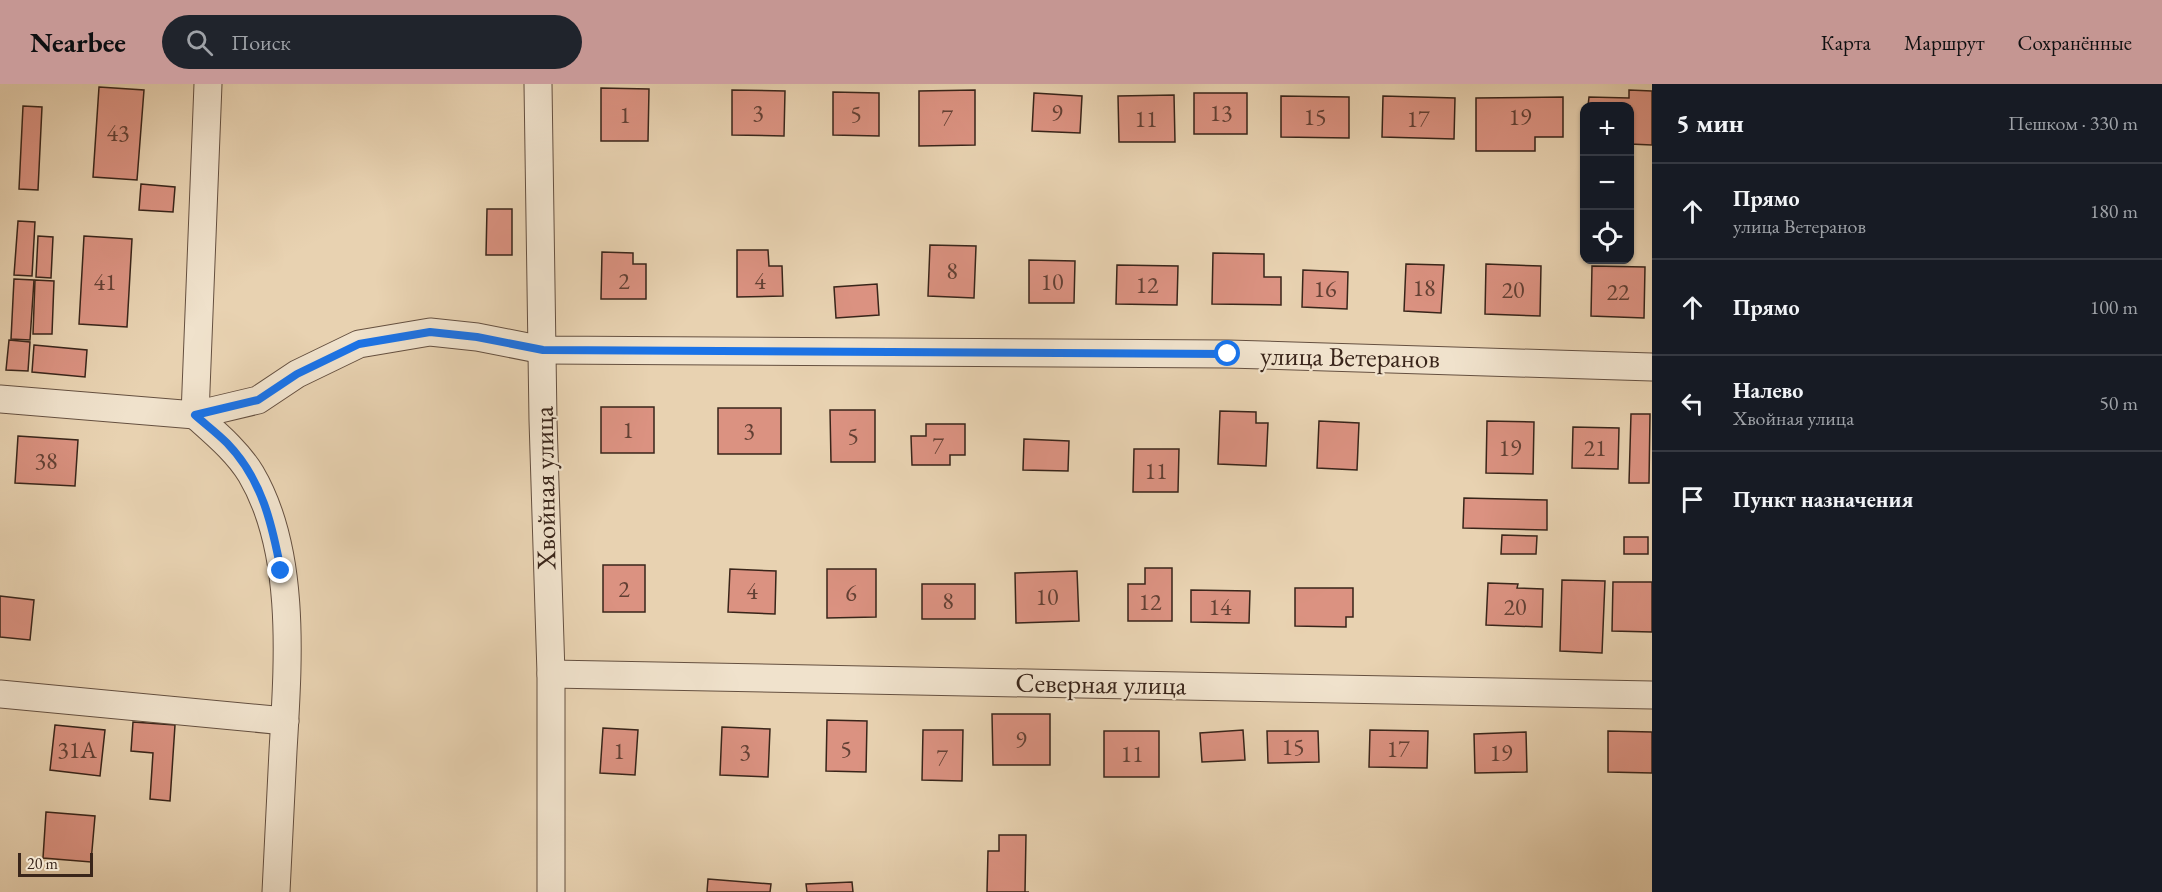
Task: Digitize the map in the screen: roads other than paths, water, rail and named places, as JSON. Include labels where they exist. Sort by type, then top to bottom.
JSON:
[{"type":"street","points":[[208,84],[195,415],[227,444],[250,473],[265,503],[274,533],[281,571],[286,611],[285,721],[276,892]]},
{"type":"street","name":"Хвойная улица","points":[[538,84],[543,420],[551,674],[551,892]]},
{"type":"street","name":"улица Ветеранов","points":[[0,399],[195,415],[258,400],[297,374],[359,344],[430,332],[477,337],[543,350],[1228,354],[1458,359],[1652,367]]},
{"type":"street","name":"Северная улица","points":[[551,674],[1652,695]]},
{"type":"street","points":[[0,694],[285,721]]}]
